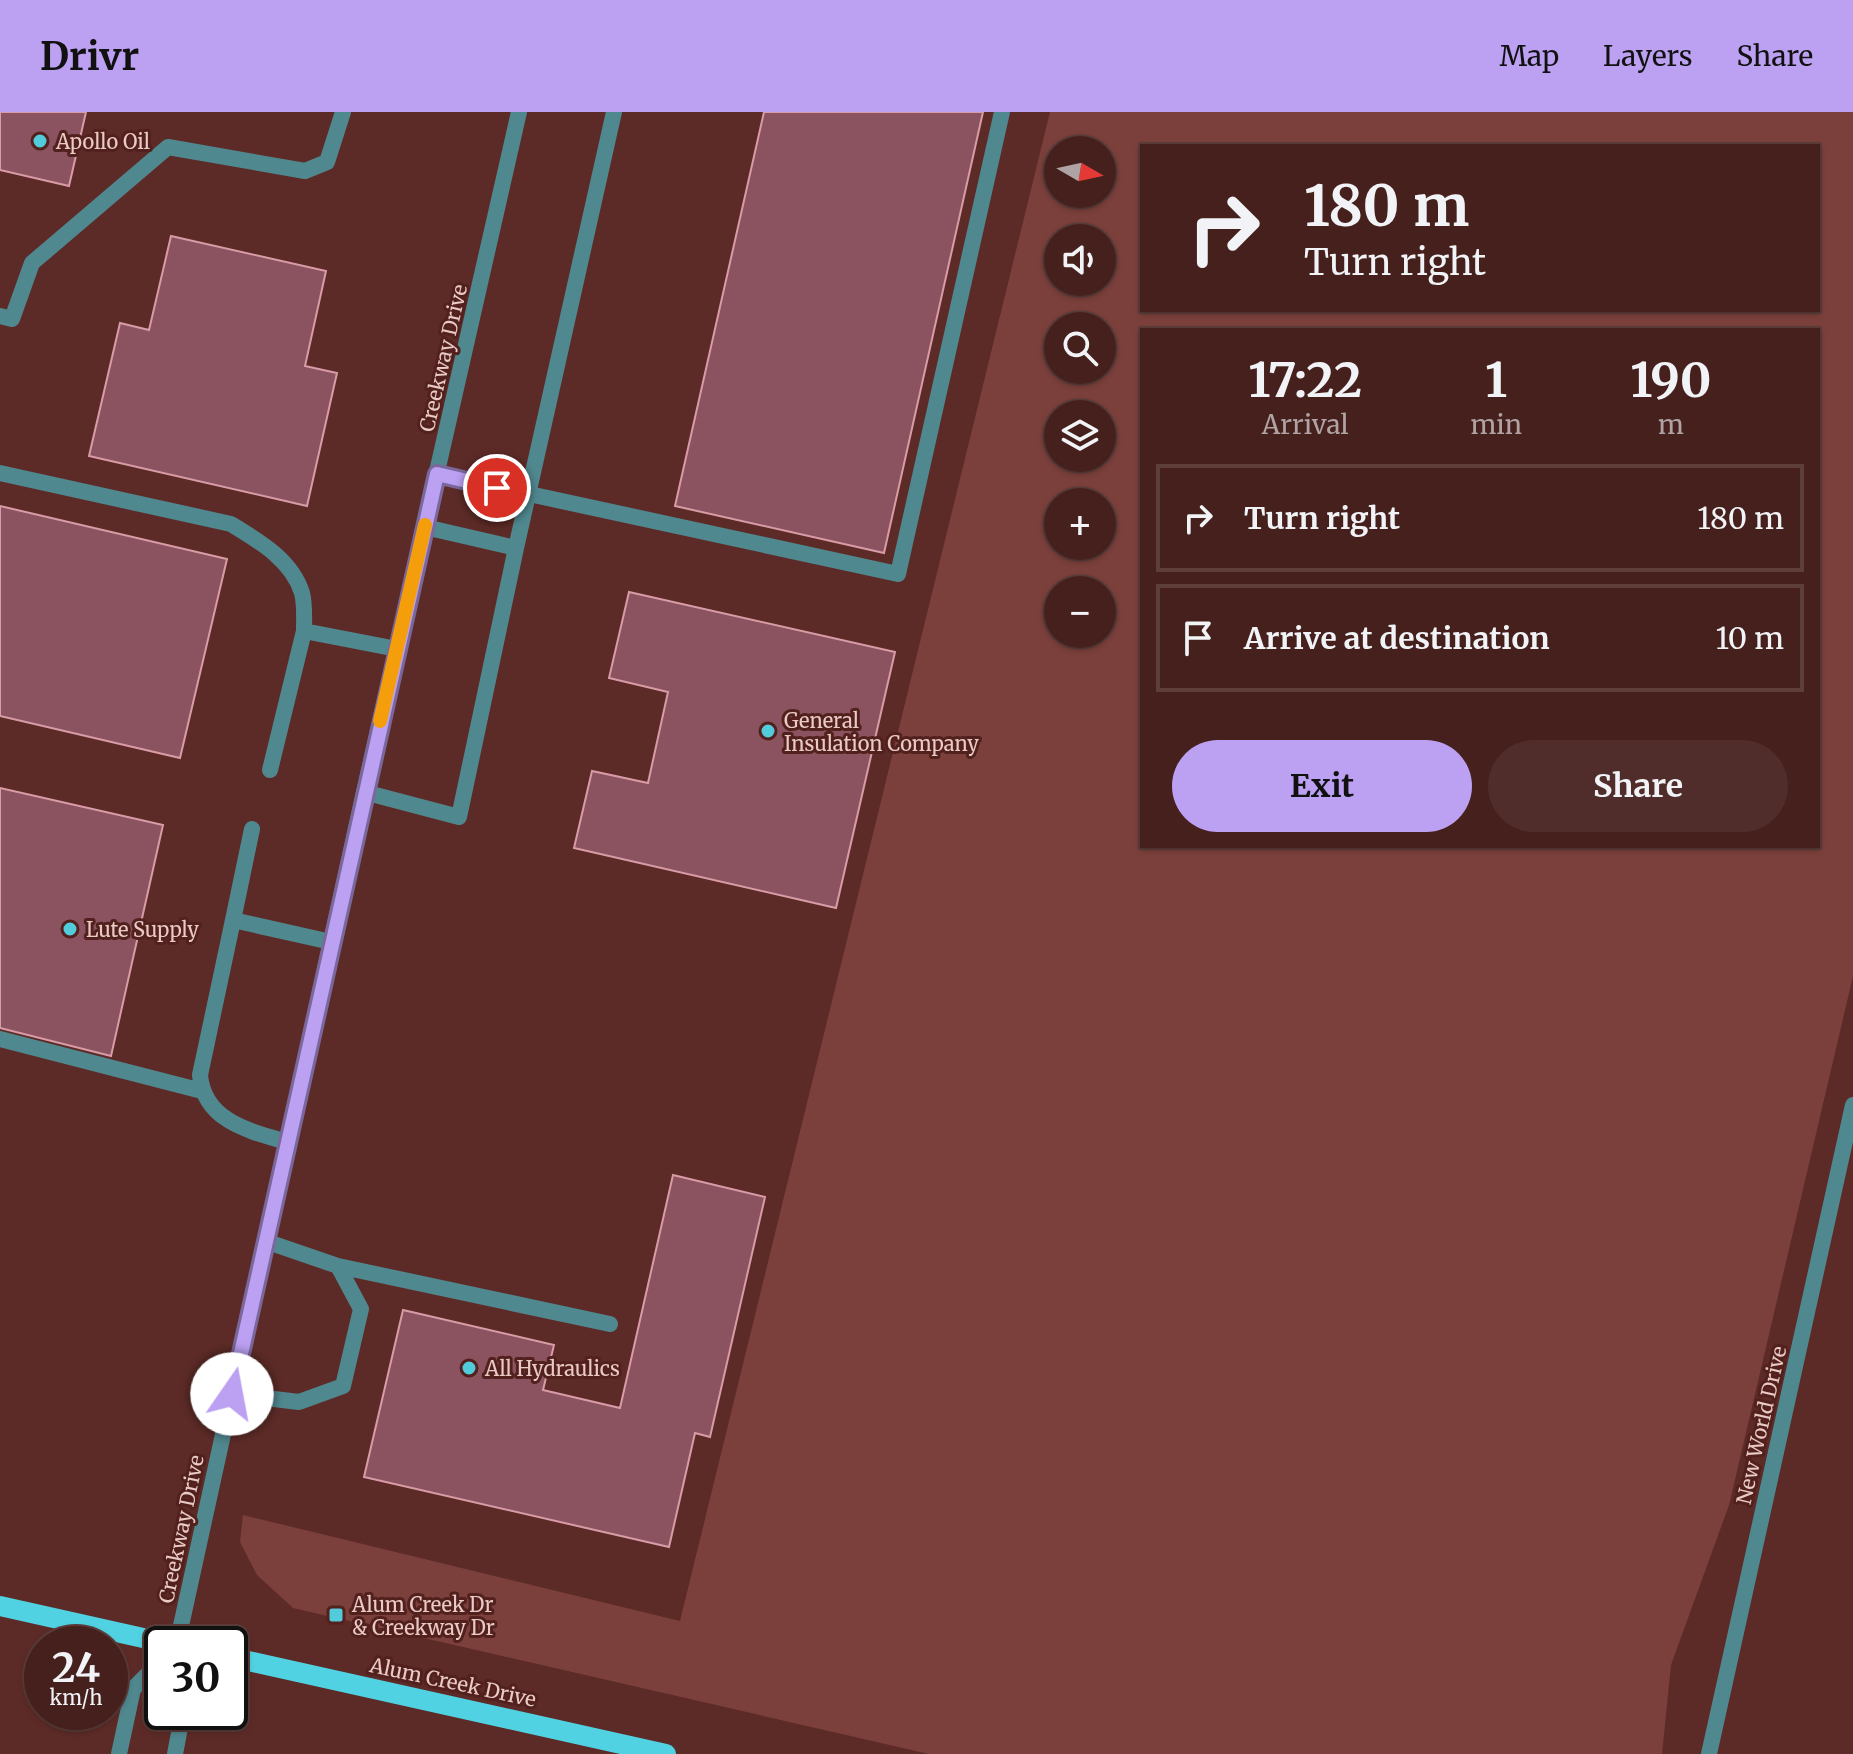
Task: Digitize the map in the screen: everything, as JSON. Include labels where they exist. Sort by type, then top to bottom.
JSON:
[{"type":"main road","points":[[0,1606],[144,1638]]},
{"type":"main road","name":"Alum Creek Drive","points":[[248,1661],[666,1754]]},
{"type":"street","points":[[0,316],[12,319],[32,263],[168,147],[305,171],[327,162],[343,112]]},
{"type":"street","name":"Creekway Drive","points":[[181,1626],[364,792],[519,112]]},
{"type":"street","points":[[364,792],[459,817],[614,112]]},
{"type":"street","points":[[437,474],[898,574],[1002,112]]},
{"type":"street","points":[[0,473],[231,524],[256,539],[290,568],[302,594],[304,631],[270,770]]},
{"type":"street","points":[[425,527],[516,548]]},
{"type":"street","points":[[304,631],[397,649]]},
{"type":"street","points":[[252,829],[200,1075],[202,1091],[227,1120],[243,1129],[287,1142]]},
{"type":"street","points":[[233,920],[331,942]]},
{"type":"street","points":[[0,1039],[202,1091]]},
{"type":"street","name":"New World Drive","points":[[1709,1754],[1853,1105]]},
{"type":"street","points":[[265,1241],[338,1266],[610,1324]]},
{"type":"street","points":[[232,1394],[299,1402],[343,1386],[361,1309],[338,1266]]},
{"type":"street","points":[[119,1754],[133,1689],[144,1678]]},
{"type":"street","points":[[175,1754],[180,1730]]},
{"type":"shaded area","points":[[1050,112],[1853,112],[1853,976],[1729,1505],[1671,1665],[1662,1754],[929,1754],[293,1608],[257,1575],[240,1542],[243,1515],[680,1621],[1044,136],[1044,208],[1116,208],[1116,136],[1044,136]]},
{"type":"building","name":"Apollo Oil","points":[[0,112],[86,112],[69,186],[0,170]]},
{"type":"building","points":[[764,112],[983,112],[884,553],[675,506]]},
{"type":"building","points":[[171,236],[326,271],[305,366],[337,373],[307,506],[89,456],[120,323],[149,330]]},
{"type":"building","points":[[0,506],[227,559],[180,758],[0,716]]},
{"type":"building","name":"General Insulation Company","points":[[629,592],[895,652],[836,908],[574,848],[592,771],[648,783],[668,692],[609,678]]},
{"type":"building","name":"Lute Supply","points":[[0,788],[163,825],[111,1056],[0,1028]]},
{"type":"building","name":"All Hydraulics","points":[[673,1175],[765,1197],[710,1437],[695,1433],[669,1547],[364,1477],[403,1310],[554,1345],[543,1390],[620,1408]]},
{"type":"slow traffic","points":[[380,721],[425,525]]},
{"type":"place","name":"Apollo Oil","points":[[40,141]]},
{"type":"place","name":"General Insulation Company","points":[[768,731]]},
{"type":"place","name":"Lute Supply","points":[[70,929]]},
{"type":"place","name":"All Hydraulics","points":[[469,1368]]},
{"type":"place","name":"Alum Creek Dr & Creekway Dr","points":[[336,1615]]},
{"type":"route","points":[[232,1394],[437,474],[497,488]]}]
